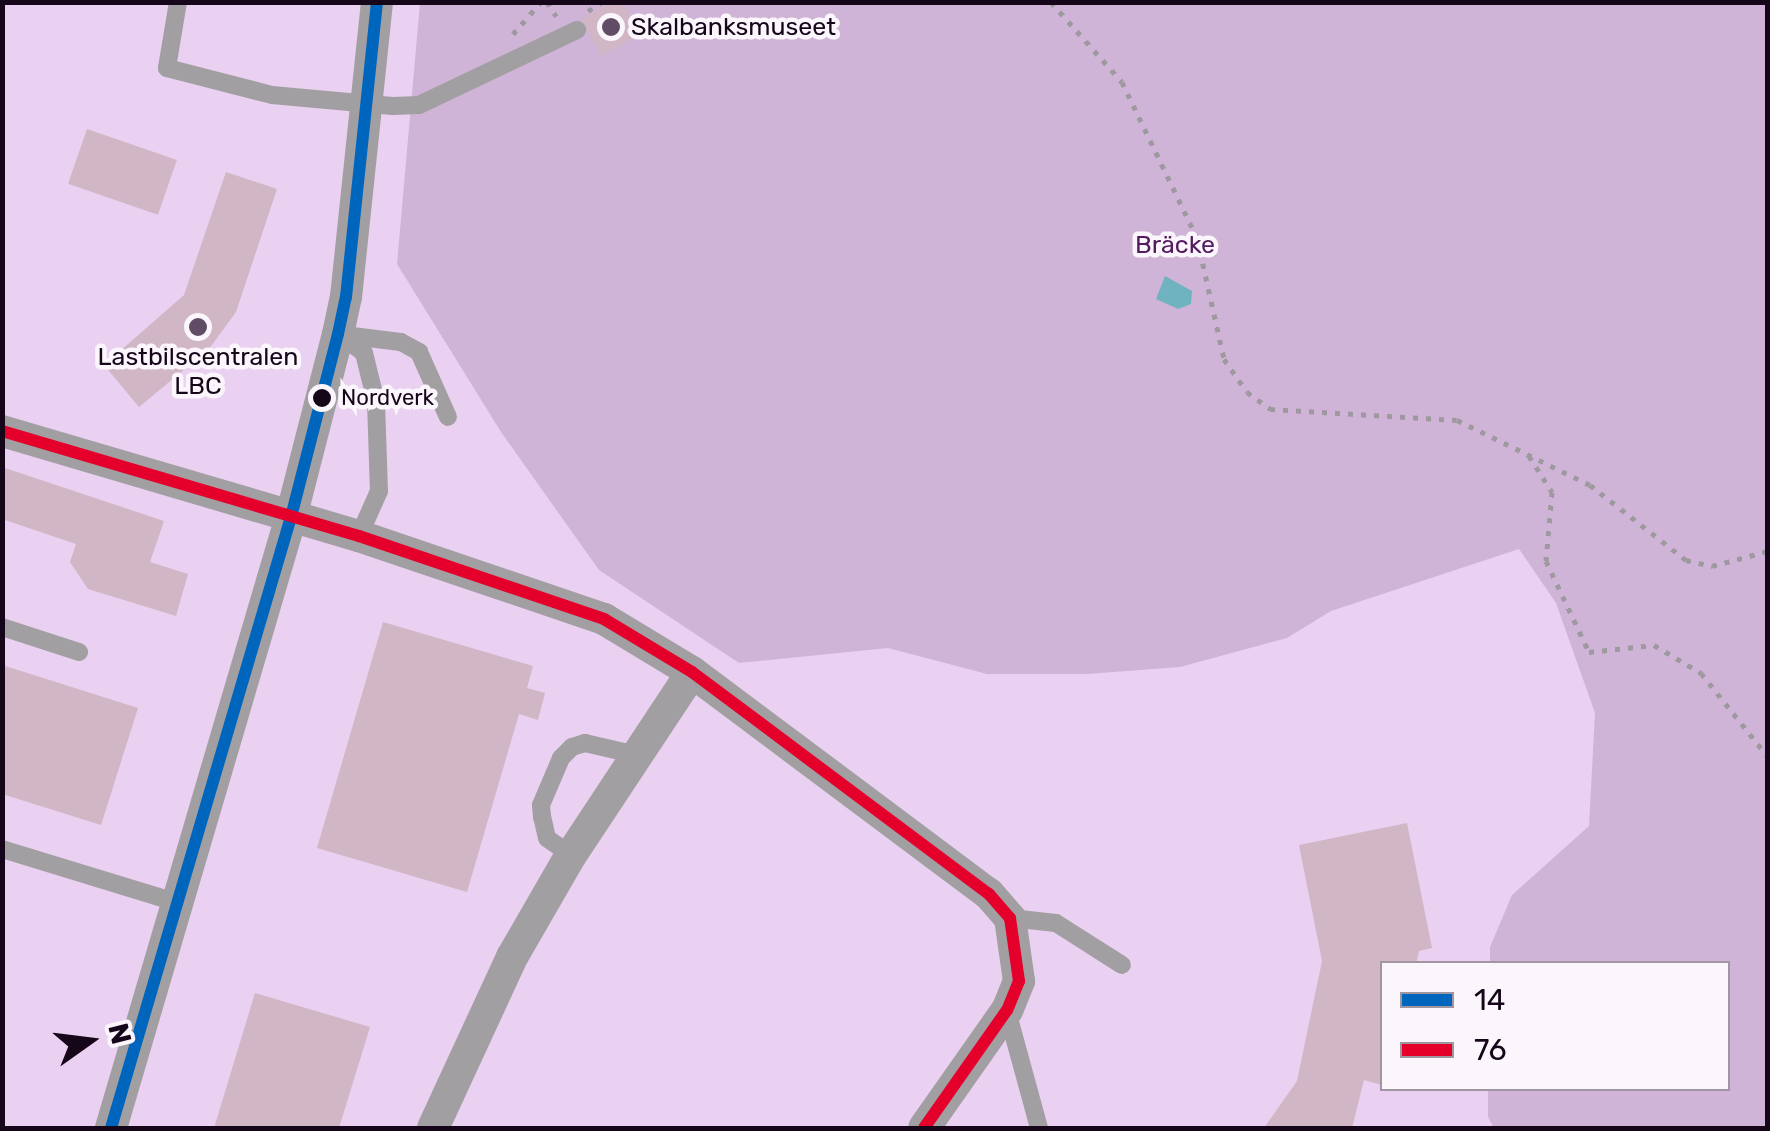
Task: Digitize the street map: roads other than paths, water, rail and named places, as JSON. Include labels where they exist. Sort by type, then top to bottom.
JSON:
[{"type":"street","points":[[111,1128],[291,517],[338,334],[377,2]]},
{"type":"street","points":[[2,431],[359,536],[604,620],[692,672],[989,894],[1010,918],[1019,981],[1007,1010],[924,1128]]},
{"type":"street","points":[[433,1128],[512,957],[571,856],[692,672]]},
{"type":"lane","points":[[178,2],[167,68],[272,95],[368,104],[419,105],[577,30]]},
{"type":"lane","points":[[338,334],[401,342],[419,352],[448,417]]},
{"type":"lane","points":[[338,334],[364,354],[376,402],[378,490],[359,536]]},
{"type":"lane","points":[[2,627],[79,652]]},
{"type":"lane","points":[[571,856],[547,838],[542,818],[541,805],[560,758],[572,746],[585,743],[636,756]]},
{"type":"lane","points":[[2,850],[179,904]]},
{"type":"lane","points":[[1010,918],[1056,923],[1122,965]]},
{"type":"lane","points":[[1007,1010],[1039,1128]]},
{"type":"place","name":"Skalbanksmuseet","points":[[611,27]]},
{"type":"place","name":"Lastbilscentralen LBC","points":[[198,327]]},
{"type":"place","name":"Nordverk","points":[[322,398]]},
{"type":"park label","name":"Bräcke","points":[[1175,245]]}]
